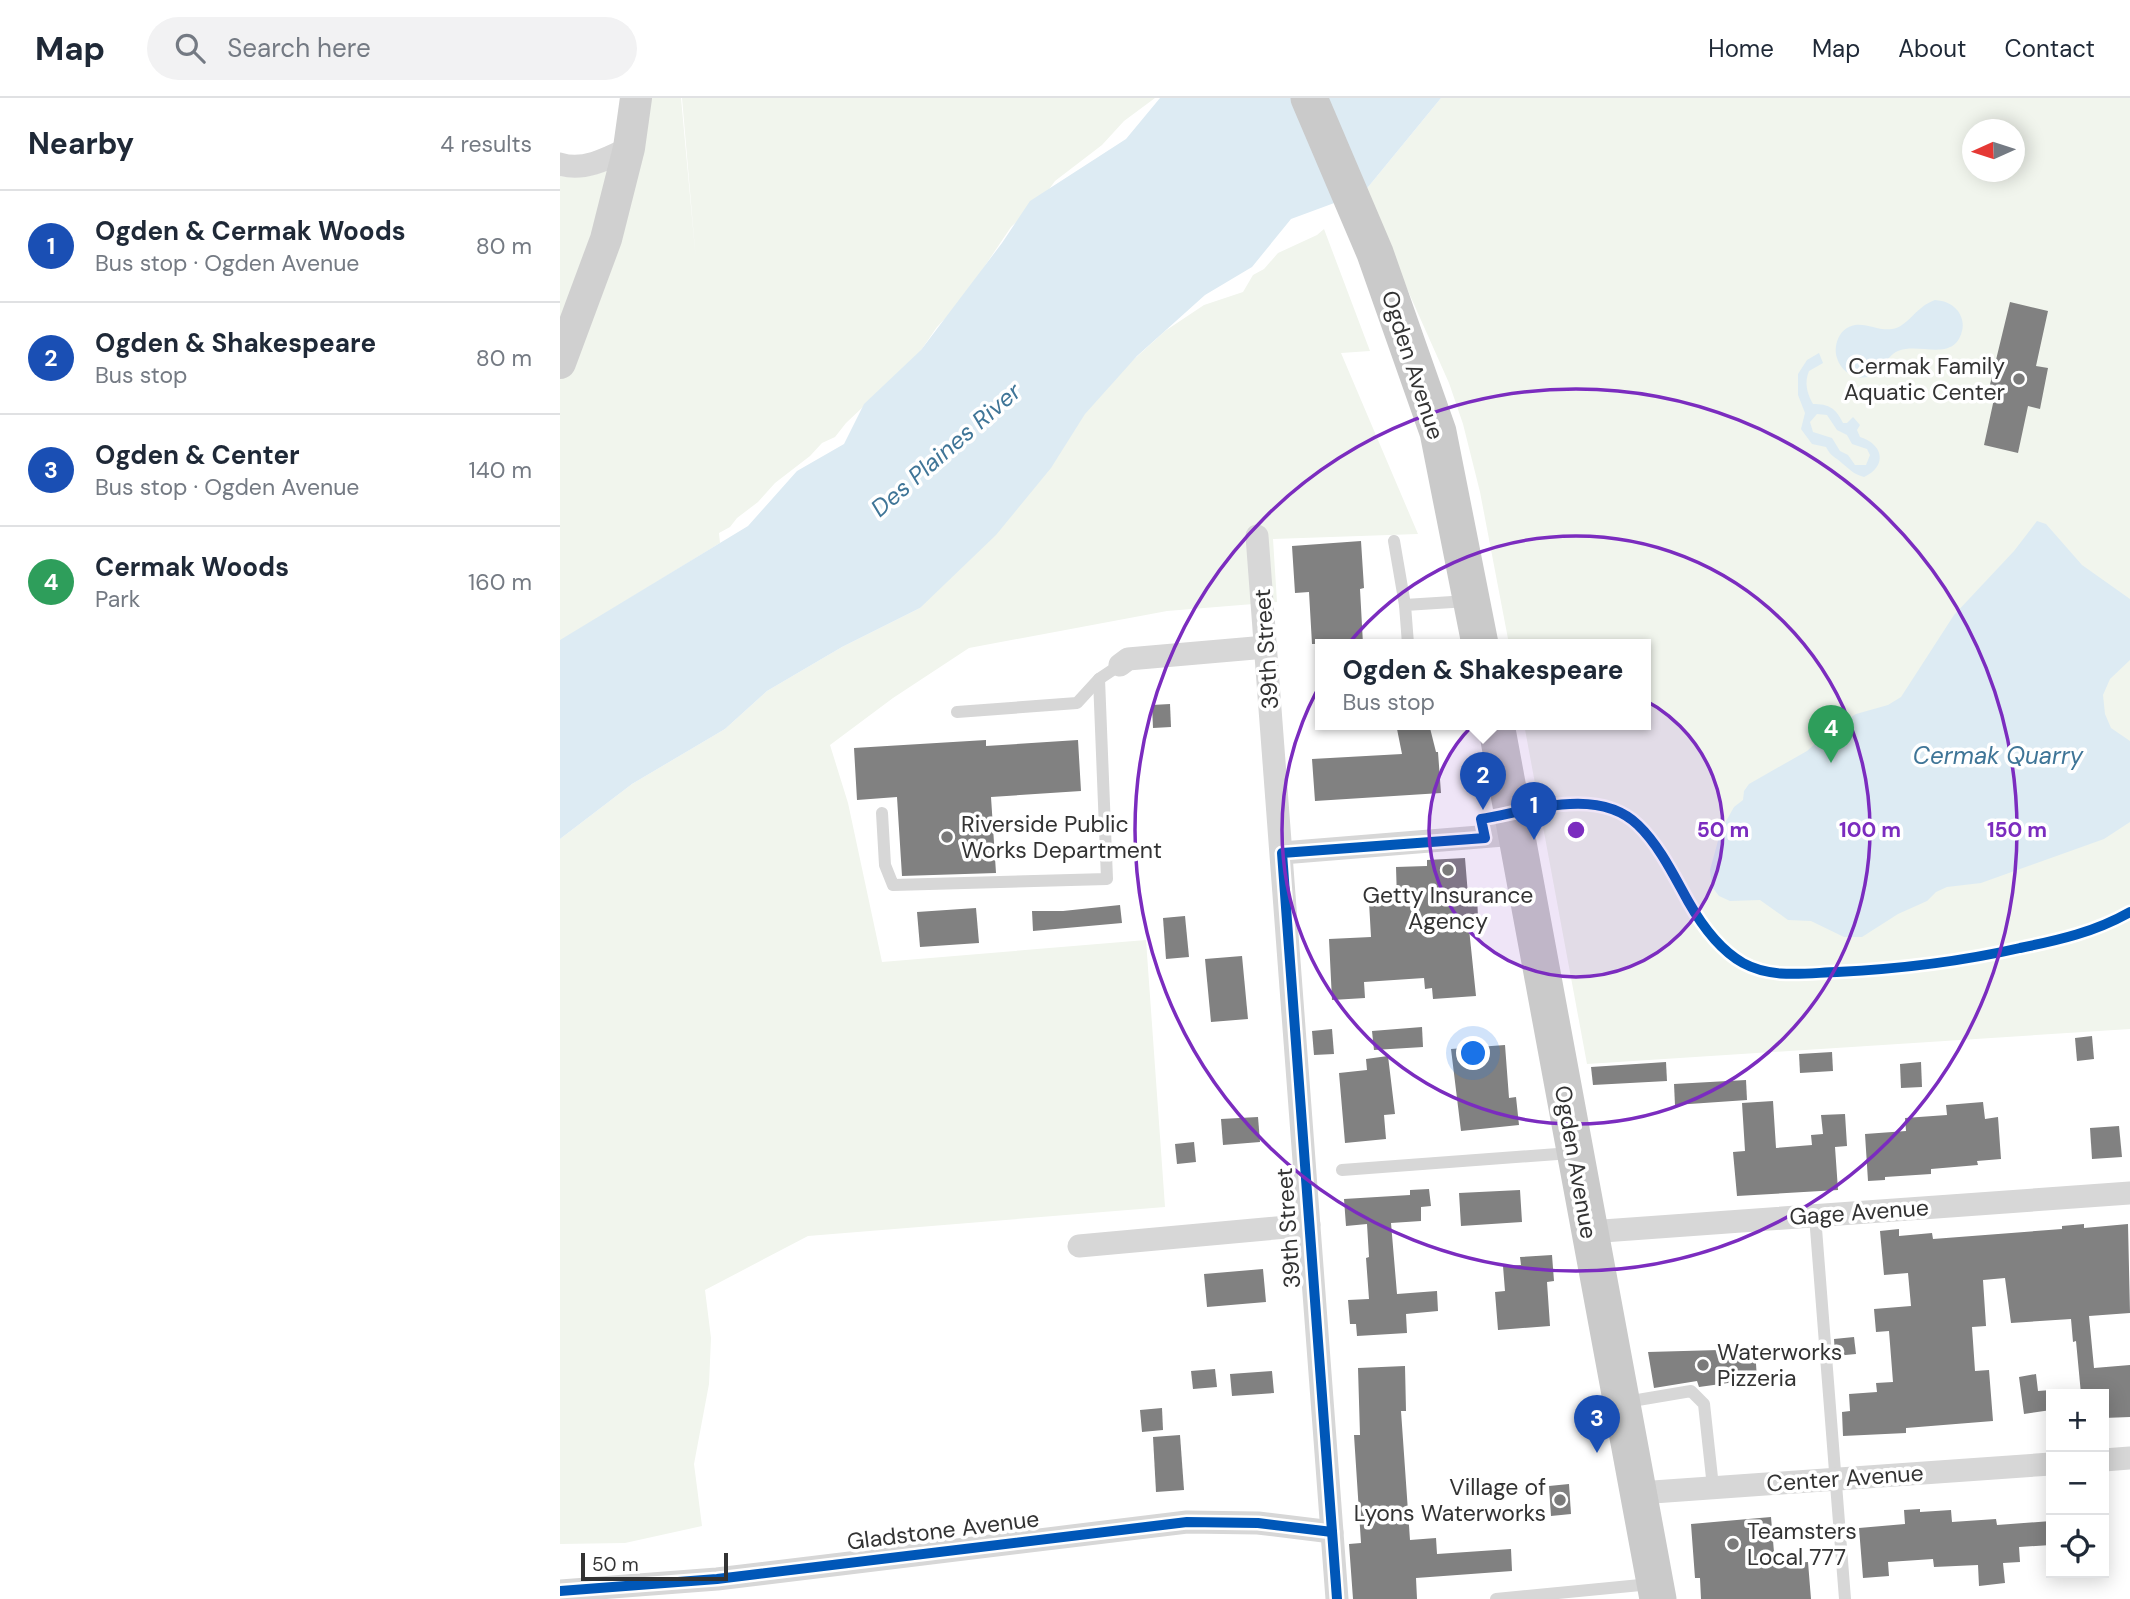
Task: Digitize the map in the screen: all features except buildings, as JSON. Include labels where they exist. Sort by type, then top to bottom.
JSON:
[{"type":"main road","name":"Ogden Avenue","points":[[1309,98],[1376,253],[1438,432],[1479,639]]},
{"type":"main road","name":"Ogden Avenue","points":[[1497,730],[1657,1591]]},
{"type":"street","points":[[560,363],[606,239],[629,148],[636,98]]},
{"type":"street","points":[[560,164],[568,167],[600,162],[629,148]]},
{"type":"street","name":"39th Street","points":[[1257,536],[1337,1599]]},
{"type":"street","points":[[1120,665],[1128,659],[1266,647]]},
{"type":"street","points":[[1282,853],[1516,834]]},
{"type":"street","name":"Gage Avenue","points":[[1589,1232],[2130,1193]]},
{"type":"street","points":[[1079,1246],[1309,1225]]},
{"type":"street","points":[[2109,1460],[2130,1458]]},
{"type":"street","name":"Center Avenue","points":[[1639,1493],[2046,1464]]},
{"type":"street","name":"Gladstone Avenue","points":[[560,1591],[718,1589],[1187,1522],[1258,1523],[1332,1532]]},
{"type":"lane","points":[[1394,541],[1408,639]]},
{"type":"lane","points":[[1405,605],[1471,601]]},
{"type":"lane","points":[[957,712],[1077,703],[1100,679],[1120,665]]},
{"type":"lane","points":[[882,813],[885,864],[893,885],[1107,879],[1100,679]]},
{"type":"lane","points":[[1342,1170],[1574,1153]]},
{"type":"lane","points":[[1815,1216],[1845,1599]]},
{"type":"lane","points":[[1622,1403],[1691,1391],[1704,1404],[1713,1487]]},
{"type":"lane","points":[[1496,1599],[1657,1591]]},
{"type":"shaded area","points":[[644,98],[681,98],[696,261],[682,98],[1155,98],[1124,121],[1102,145],[1055,181],[1044,196],[1011,227],[960,303],[937,327],[917,356],[846,423],[835,437],[822,443],[810,456],[775,483],[730,527],[719,533],[720,543],[560,641],[560,176],[591,175],[638,158]]},
{"type":"shaded area","points":[[1441,98],[2130,98],[2130,1029],[1587,1064],[1525,730],[1651,730],[1651,639],[1508,639],[1480,492],[1463,424],[1449,383],[1364,192]]},
{"type":"shaded area","points":[[1324,229],[1370,351],[1341,353],[1418,534],[1273,539],[1277,602],[1167,611],[969,648],[893,698],[830,745],[848,803],[882,962],[1146,940],[1165,1207],[808,1236],[705,1290],[711,1338],[709,1384],[694,1464],[702,1526],[625,1543],[560,1544],[560,839],[632,784],[725,729],[767,691],[842,647],[920,608],[1054,432],[1165,331],[1204,305],[1243,292],[1253,275],[1264,269],[1278,253]]},
{"type":"water","name":"Des Plaines River","points":[[1160,98],[1441,98],[1364,192],[1291,219],[1252,267],[1205,295],[1137,356],[1085,414],[1051,468],[996,535],[920,608],[842,647],[767,691],[725,729],[632,784],[560,839],[560,640],[748,526],[797,471],[844,444],[864,404],[921,350],[1002,243],[1030,201],[1126,139]]},
{"type":"water","points":[[1935,300],[1950,304],[1962,318],[1962,331],[1958,341],[1952,346],[1935,350],[1898,351],[1878,370],[1866,377],[1850,374],[1840,365],[1836,348],[1838,338],[1849,327],[1860,325],[1892,329]]},
{"type":"water","points":[[1819,353],[1823,363],[1807,375],[1807,388],[1813,404],[1831,408],[1843,423],[1853,417],[1860,425],[1857,430],[1860,437],[1868,440],[1878,450],[1880,456],[1877,467],[1864,477],[1850,470],[1826,447],[1812,444],[1801,429],[1805,413],[1798,395],[1798,374],[1807,360]],"holes":[[[1817,414],[1827,415],[1837,430],[1847,435],[1852,444],[1867,449],[1870,455],[1866,465],[1855,465],[1848,455],[1840,451],[1832,438],[1813,432],[1810,422]]]},
{"type":"water","name":"Cermak Quarry","points":[[2037,521],[2046,524],[2082,565],[2130,599],[2130,660],[2110,679],[2103,695],[2105,714],[2111,728],[2130,741],[2130,822],[2104,839],[1981,883],[1947,887],[1862,937],[1844,937],[1811,921],[1788,920],[1760,900],[1730,901],[1719,896],[1712,887],[1710,870],[1721,830],[1734,807],[1743,800],[1744,791],[1749,784],[1807,751],[1832,729],[1856,714],[1888,705],[1901,697],[1954,615],[2014,551]]},
{"type":"cycle path","points":[[1337,1599],[1282,853],[1485,838],[1481,819],[1563,804],[1603,806],[1622,813],[1646,833],[1666,861],[1699,919],[1727,951],[1754,968],[1777,973],[1883,969],[1974,957],[2076,935],[2130,912]]},
{"type":"cycle path","points":[[560,1591],[717,1579],[1187,1522],[1258,1523],[1332,1532]]},
{"type":"place","name":"Cermak Family Aquatic Center","points":[[2019,379]]},
{"type":"place","name":"Cermak Woods","points":[[1831,763]]},
{"type":"place","name":"Ogden & Shakespeare","points":[[1483,810]]},
{"type":"place","name":"Riverside Public Works Department","points":[[947,837]]},
{"type":"place","name":"Ogden & Cermak Woods","points":[[1534,840]]},
{"type":"place","name":"Getty Insurance Agency","points":[[1448,870]]},
{"type":"place","name":"Waterworks Pizzeria","points":[[1703,1365]]},
{"type":"place","name":"Ogden & Center","points":[[1597,1453]]},
{"type":"place","name":"Village of Lyons Waterworks","points":[[1560,1500]]},
{"type":"place","name":"Teamsters Local 777","points":[[1733,1544]]}]
